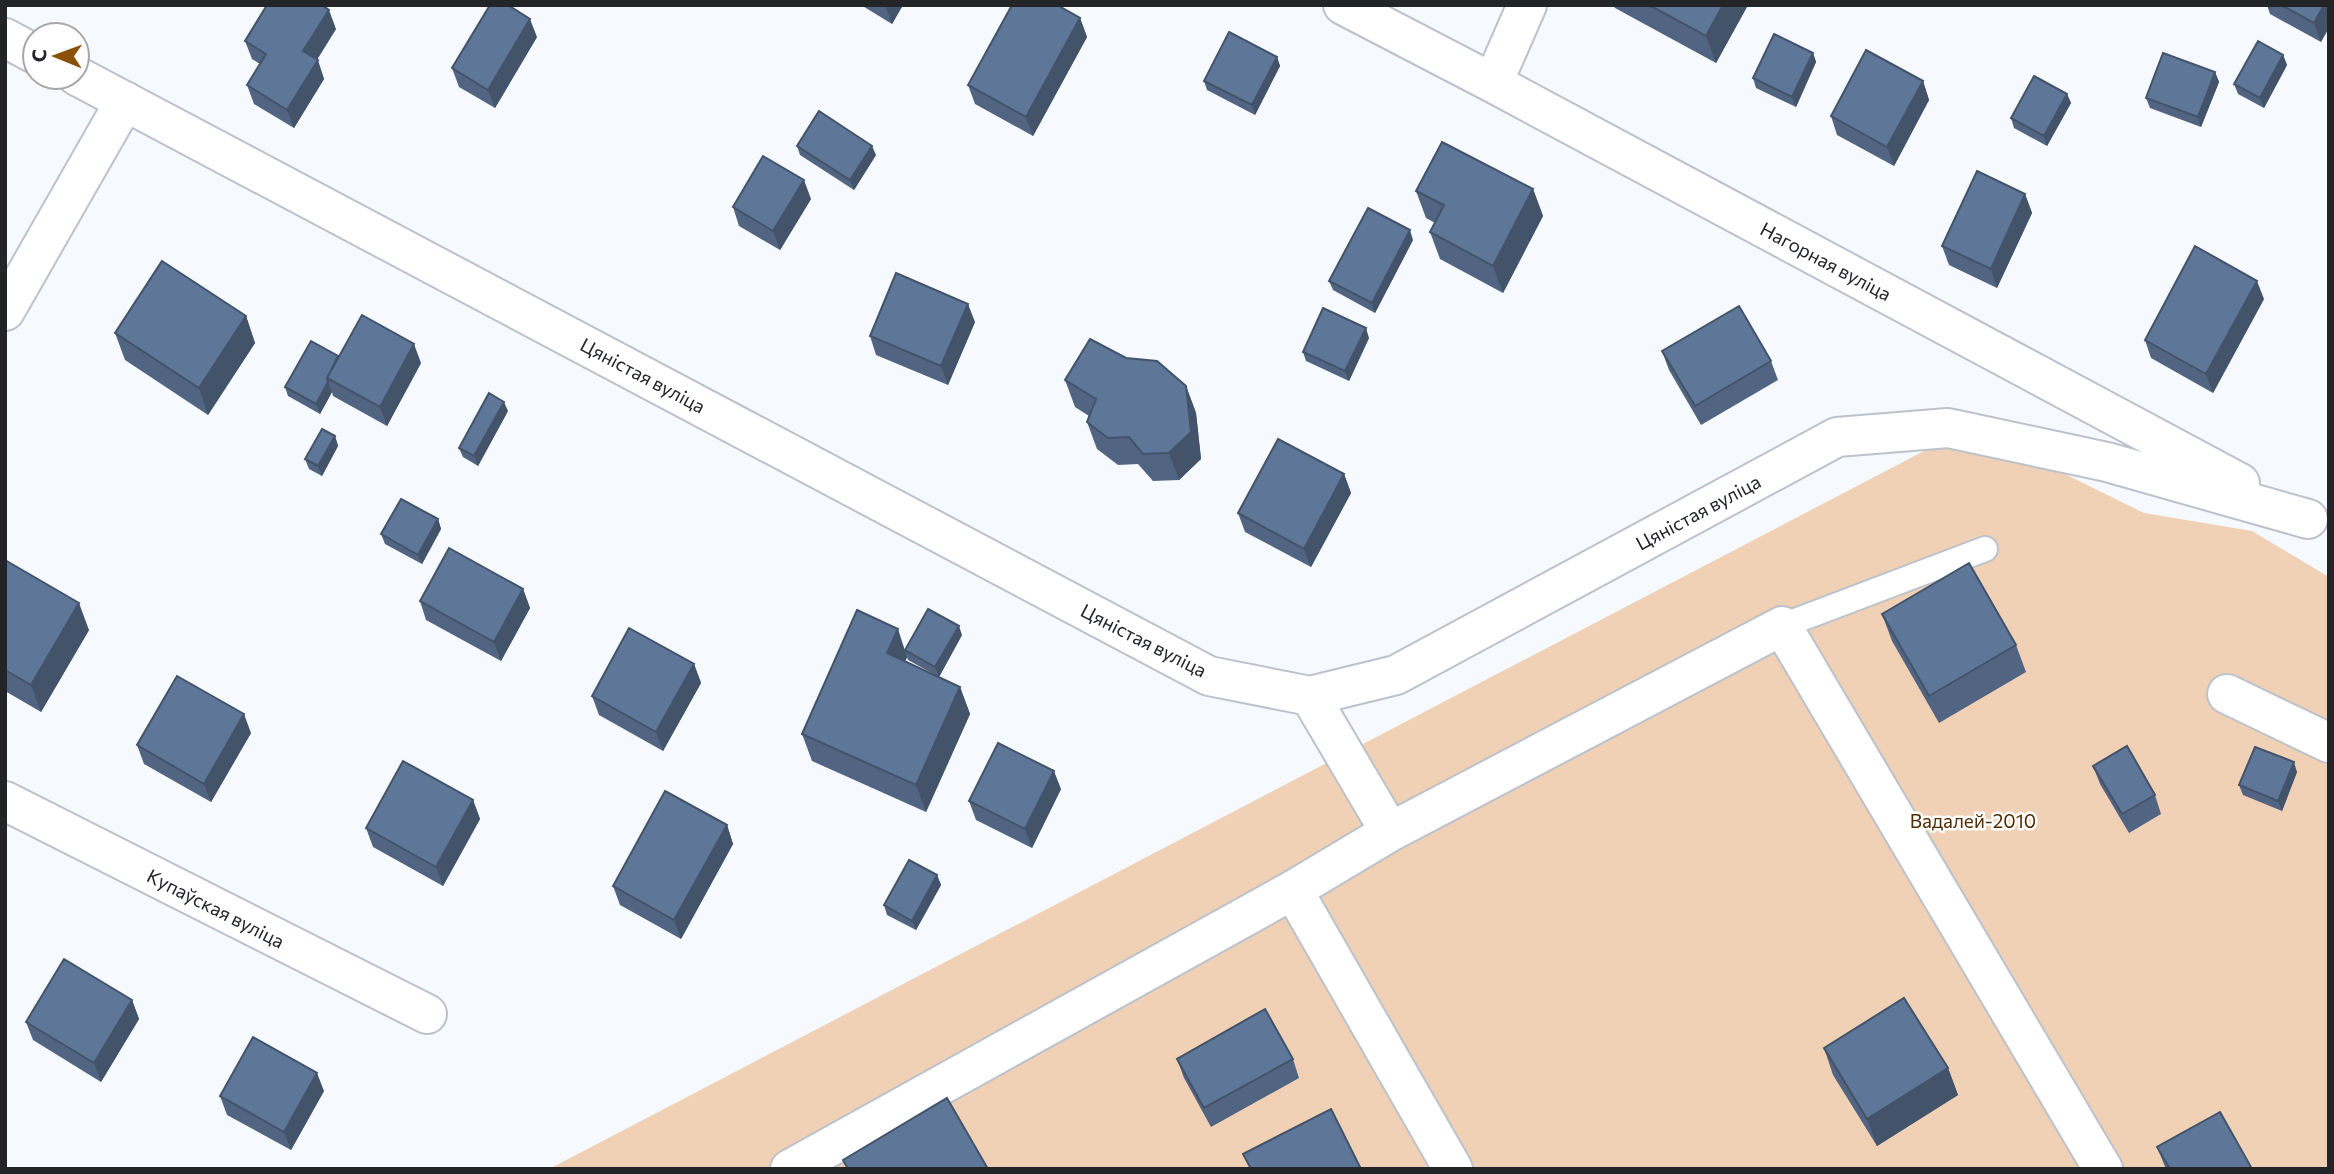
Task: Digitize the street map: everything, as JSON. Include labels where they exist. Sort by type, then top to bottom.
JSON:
[{"type":"street","name":"Нагорная вуліца","points":[[1343,5],[2318,524]]},
{"type":"street","points":[[1493,83],[1527,5]]},
{"type":"street","points":[[5,38],[21,47]]},
{"type":"street","name":"Цяністая вуліца","points":[[91,83],[1209,676],[1310,696],[1396,675],[1837,437],[1948,428],[2107,461],[2318,524]]},
{"type":"street","points":[[5,311],[125,101]]},
{"type":"street","points":[[790,1169],[1293,890],[1390,832],[1782,626],[2103,1169]]},
{"type":"street","points":[[2227,694],[2329,743]]},
{"type":"street","points":[[1310,696],[1390,832]]},
{"type":"street","name":"Купаўская вуліца","points":[[5,801],[427,1014]]},
{"type":"street","points":[[1293,890],[1453,1169]]},
{"type":"lane","points":[[1782,626],[1985,549]]},
{"type":"green space","name":"Вадалей-2010","points":[[1970,427],[2144,513],[2252,531],[2329,577],[2329,1169],[549,1169]]},
{"type":"building","points":[[267,5],[322,5],[329,10],[303,51],[318,60],[287,110],[247,85],[266,54],[245,41]]},
{"type":"building","points":[[490,5],[508,5],[530,19],[488,90],[452,68]]},
{"type":"building","points":[[1012,5],[1057,5],[1080,18],[1026,117],[968,85]]},
{"type":"building","points":[[1649,5],[1723,5],[1706,36]]},
{"type":"building","points":[[2281,5],[2324,5],[2314,23]]},
{"type":"building","points":[[1229,32],[1277,57],[1252,105],[1204,81]]},
{"type":"building","points":[[1774,34],[1813,53],[1792,97],[1753,78]]},
{"type":"building","points":[[2258,41],[2283,55],[2260,98],[2234,84]]},
{"type":"building","points":[[1866,50],[1923,81],[1887,147],[1831,116]]},
{"type":"building","points":[[2163,53],[2215,72],[2198,117],[2146,98]]},
{"type":"building","points":[[2034,76],[2067,94],[2044,136],[2011,118]]},
{"type":"building","points":[[819,111],[872,146],[850,180],[797,146]]},
{"type":"building","points":[[1442,142],[1533,189],[1493,266],[1430,232],[1444,205],[1416,191]]},
{"type":"building","points":[[763,156],[804,180],[773,231],[733,207]]},
{"type":"building","points":[[1977,171],[2025,194],[1991,269],[1942,246]]},
{"type":"building","points":[[1368,208],[1410,230],[1372,303],[1329,281]]},
{"type":"building","points":[[2195,246],[2257,281],[2206,374],[2145,340]]},
{"type":"building","points":[[162,261],[246,316],[199,388],[115,333]]},
{"type":"building","points":[[896,273],[968,304],[941,366],[870,336]]},
{"type":"building","points":[[1739,306],[1771,361],[1695,406],[1662,351]]},
{"type":"building","points":[[1323,308],[1366,328],[1345,371],[1303,352]]},
{"type":"building","points":[[362,315],[414,344],[380,407],[327,378]]},
{"type":"building","points":[[1090,339],[1126,358],[1157,361],[1186,386],[1191,432],[1169,453],[1143,454],[1129,437],[1108,438],[1087,422],[1096,399],[1065,380]]},
{"type":"building","points":[[311,341],[338,356],[316,404],[285,387]]},
{"type":"building","points":[[489,393],[504,402],[474,456],[459,448]]},
{"type":"building","points":[[322,429],[335,436],[318,466],[305,459]]},
{"type":"building","points":[[1278,439],[1344,474],[1304,549],[1238,513]]},
{"type":"building","points":[[401,499],[438,519],[418,555],[381,534]]},
{"type":"building","points":[[449,548],[523,589],[494,642],[420,601]]},
{"type":"building","points":[[5,560],[79,603],[31,685],[5,670]]},
{"type":"building","points":[[1969,563],[2016,645],[1929,696],[1882,614]]},
{"type":"building","points":[[928,609],[959,626],[935,667],[905,650]]},
{"type":"building","points":[[857,610],[898,629],[887,653],[960,687],[916,785],[802,734]]},
{"type":"building","points":[[629,628],[694,664],[656,732],[592,696]]},
{"type":"building","points":[[177,676],[244,714],[204,784],[137,745]]},
{"type":"building","points":[[998,743],[1054,771],[1025,829],[969,801]]},
{"type":"building","points":[[2127,746],[2155,795],[2122,814],[2093,766]]},
{"type":"building","points":[[2255,747],[2294,762],[2278,801],[2239,785]]},
{"type":"building","points":[[403,761],[473,800],[436,867],[366,828]]},
{"type":"building","points":[[665,791],[727,825],[674,920],[613,886]]},
{"type":"building","points":[[909,860],[937,875],[912,921],[884,905]]},
{"type":"building","points":[[64,959],[132,1000],[94,1063],[26,1022]]},
{"type":"building","points":[[1904,998],[1948,1068],[1867,1119],[1824,1048]]},
{"type":"building","points":[[1265,1009],[1293,1059],[1204,1108],[1177,1059]]},
{"type":"building","points":[[253,1037],[317,1073],[284,1132],[220,1096]]},
{"type":"building","points":[[947,1098],[988,1169],[848,1169],[843,1160]]},
{"type":"building","points":[[1331,1109],[1361,1169],[1251,1169],[1243,1154]]},
{"type":"building","points":[[2220,1112],[2251,1167],[2170,1169],[2157,1147]]}]
